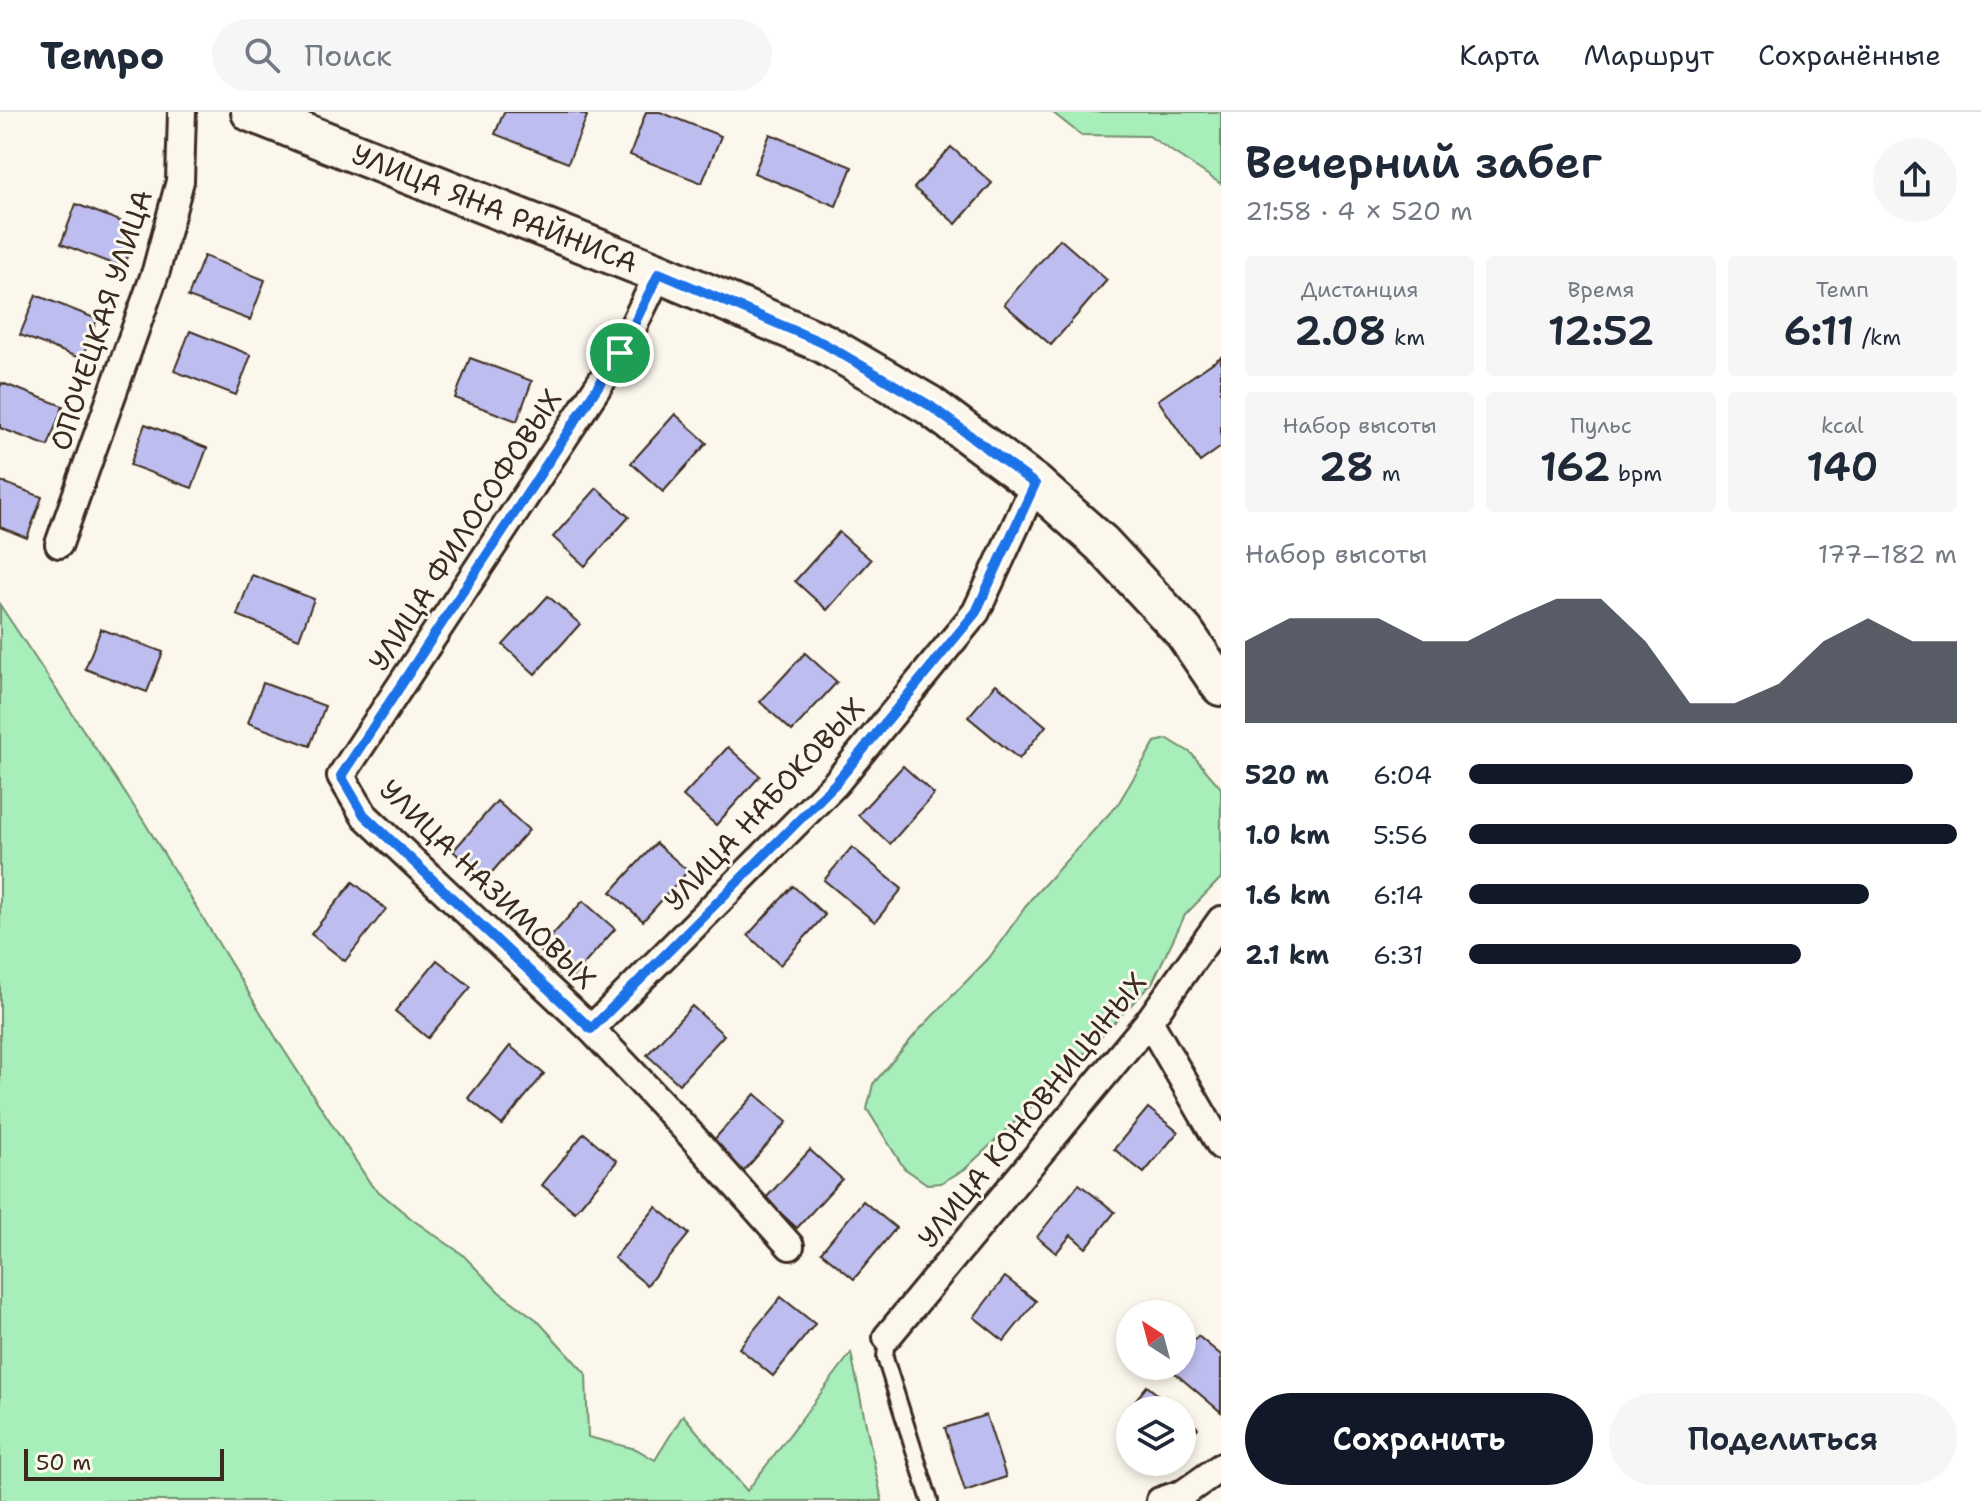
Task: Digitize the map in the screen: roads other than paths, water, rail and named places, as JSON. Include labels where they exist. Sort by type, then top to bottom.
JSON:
[{"type":"street","name":"ОПОЧЕЦКАЯ УЛИЦА","points":[[59,544],[156,271],[180,181],[182,112]]},
{"type":"street","name":"УЛИЦА ЯНА РАЙНИСА","points":[[251,112],[659,273],[823,343],[929,405],[1035,484],[1102,544],[1184,632],[1221,686]]},
{"type":"street","name":"УЛИЦА ФИЛОСОФОВЫХ","points":[[341,776],[620,353],[659,273]]},
{"type":"street","name":"УЛИЦА НАБОКОВЫХ","points":[[591,1029],[835,784],[976,612],[1035,484]]},
{"type":"street","name":"УЛИЦА НАЗИМОВЫХ","points":[[341,776],[364,815],[591,1029],[790,1246]]},
{"type":"street","name":"УЛИЦА КОНОВНИЦЫНЫХ","points":[[887,1337],[1149,1021],[1221,920]]},
{"type":"street","points":[[1149,1021],[1221,1146]]},
{"type":"street","points":[[1160,1501],[1184,1493],[1221,1467]]},
{"type":"lane","points":[[887,1337],[885,1358],[930,1501]]}]
